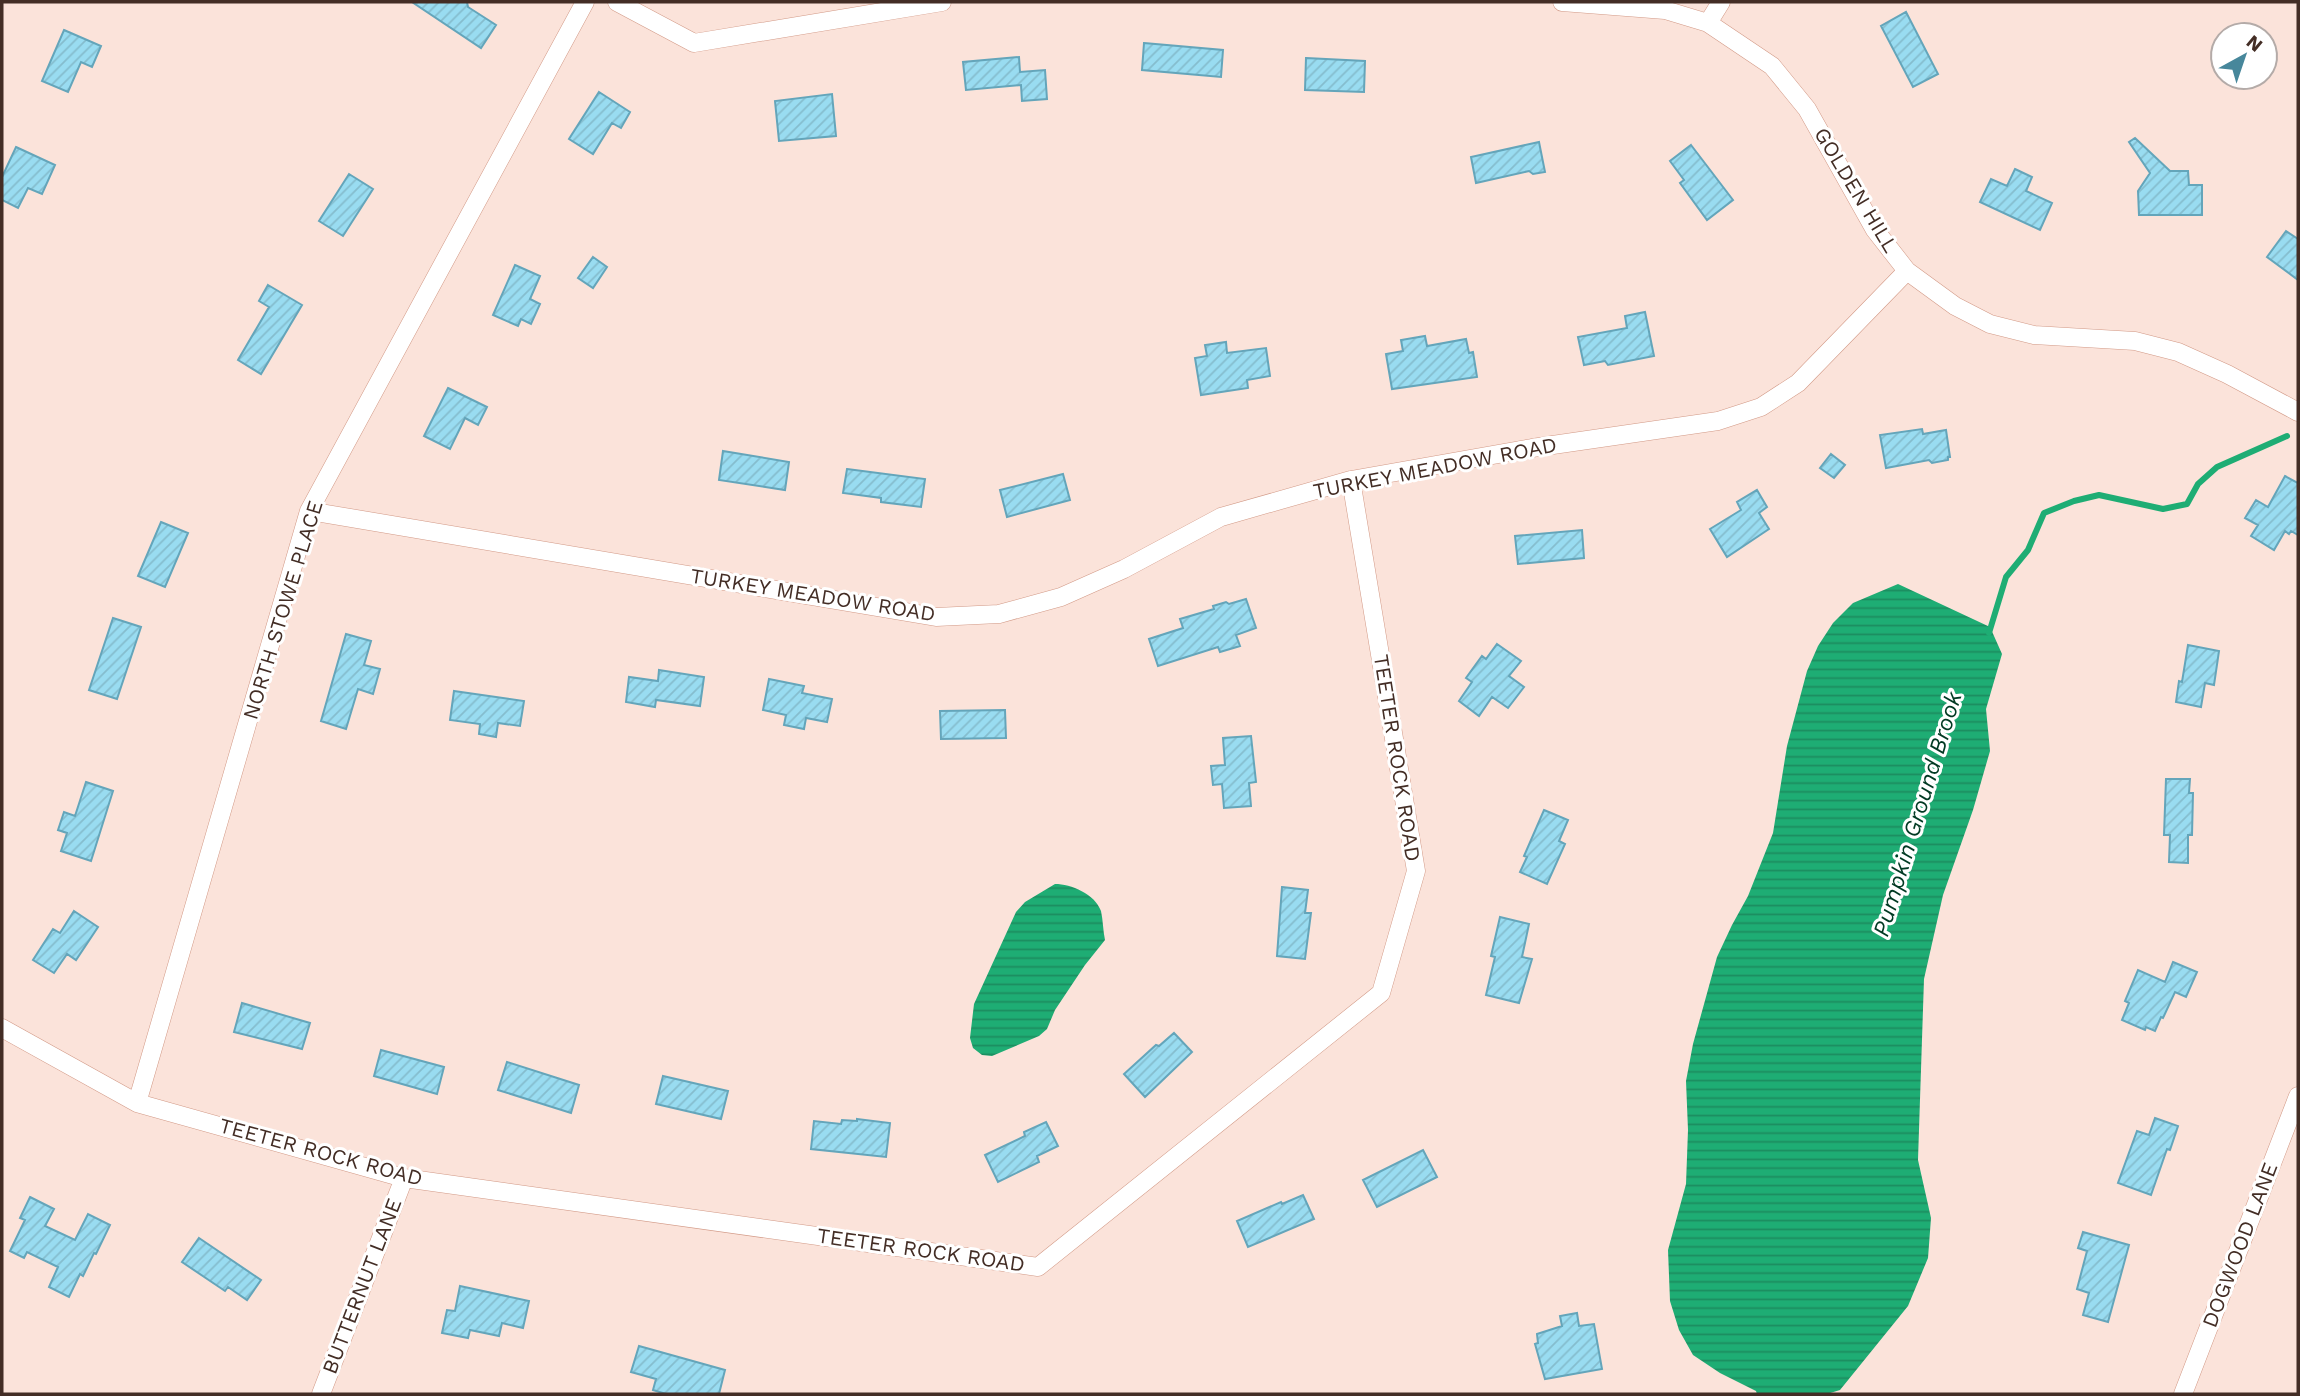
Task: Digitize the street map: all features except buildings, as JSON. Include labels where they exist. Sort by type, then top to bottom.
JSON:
[{"type":"street","name":"NORTH STOWE PLACE","points":[[137,1102],[309,512],[585,2]]},
{"type":"street","points":[[617,2],[694,43],[942,2]]},
{"type":"street","name":"GOLDEN HILL","points":[[1562,2],[1665,10],[1709,23],[1772,66],[1807,109],[1875,230],[1908,271],[1955,306],[1990,324],[2034,335],[2135,341],[2178,352],[2227,374],[2298,412]]},
{"type":"street","points":[[1709,23],[1721,2]]},
{"type":"street","name":"TURKEY MEADOW ROAD","points":[[309,512],[936,617],[999,614],[1061,597],[1124,569],[1221,517],[1351,480],[1532,448],[1718,421],[1761,407],[1798,383],[1908,271]]},
{"type":"street","name":"TEETER ROCK ROAD","points":[[2,1028],[137,1102],[404,1178],[1038,1267],[1381,993],[1416,871],[1351,480]]},
{"type":"street","name":"DOGWOOD LANE","points":[[2184,1394],[2298,1096]]},
{"type":"street","name":"BUTTERNUT LANE","points":[[321,1394],[404,1178]]},
{"type":"water","points":[[1898,584],[1990,627],[2002,654],[1986,709],[1990,751],[1973,810],[1943,895],[1924,979],[1918,1160],[1931,1218],[1928,1258],[1908,1306],[1840,1390],[1827,1394],[1757,1394],[1693,1355],[1679,1330],[1670,1301],[1668,1250],[1686,1184],[1686,1081],[1693,1044],[1717,957],[1748,896],[1773,833],[1787,746],[1807,671],[1818,646],[1833,623],[1853,603]]},
{"type":"water","points":[[1055,884],[1075,888],[1094,900],[1101,911],[1105,940],[1055,1010],[1047,1029],[1039,1036],[992,1056],[982,1055],[973,1048],[970,1038],[974,1004],[1016,912],[1025,902]]},
{"type":"waterway","name":"Pumpkin Ground Brook","points":[[1989,633],[2006,577],[2028,550],[2044,513],[2099,495],[2163,509],[2187,504],[2198,484],[2217,467],[2287,436]]}]
